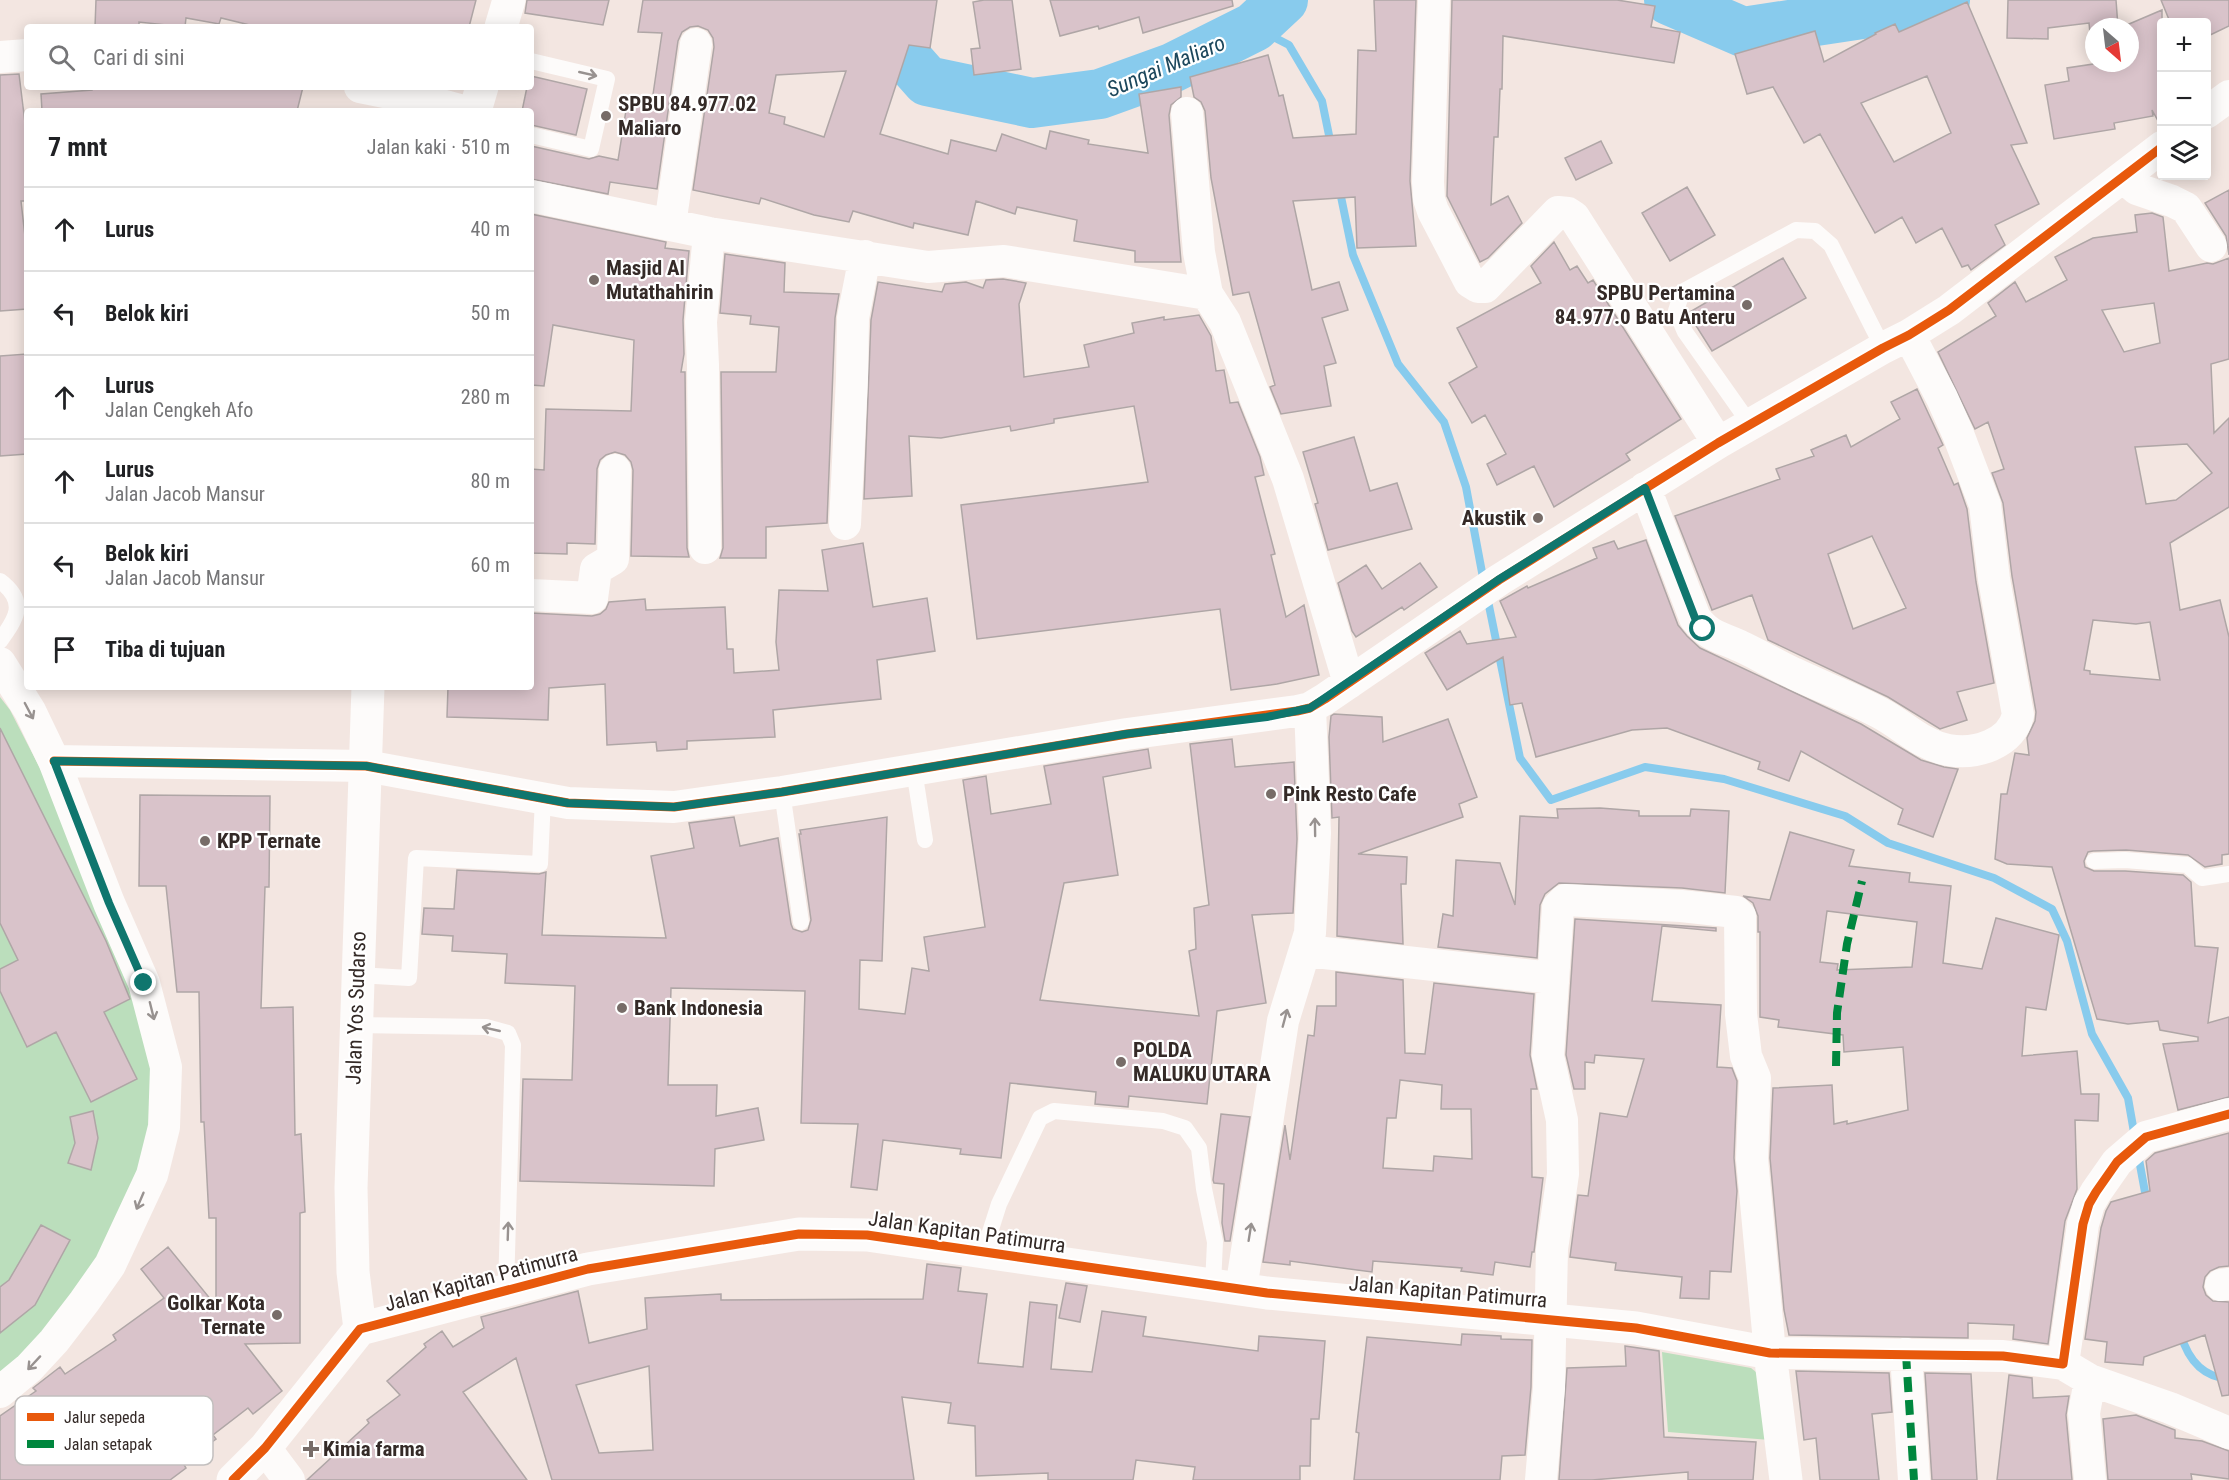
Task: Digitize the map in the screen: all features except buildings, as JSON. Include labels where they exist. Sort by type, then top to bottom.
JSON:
[{"type":"street","points":[[502,24],[508,0]]},
{"type":"street","points":[[1434,0],[1429,199],[1470,282],[1478,287],[1485,287],[1558,213],[1568,213],[1574,217],[1718,442]]},
{"type":"street","points":[[670,225],[696,44]]},
{"type":"street","points":[[0,57],[24,55]]},
{"type":"street","points":[[375,90],[452,108]]},
{"type":"street","points":[[476,108],[481,90]]},
{"type":"street","points":[[2211,109],[2229,96]]},
{"type":"street","points":[[1187,113],[1198,252],[1207,294],[1225,322],[1288,478],[1349,683]]},
{"type":"street","points":[[54,761],[366,766],[568,803],[674,807],[782,792],[1126,734],[1267,717],[1310,708],[1498,580],[1718,442],[1949,310],[2157,151]]},
{"type":"street","points":[[2123,177],[2137,189],[2186,208],[2211,246]]},
{"type":"street","points":[[534,197],[709,232],[928,267],[1004,261],[1207,294]]},
{"type":"street","points":[[705,548],[701,322],[709,232]]},
{"type":"street","points":[[845,524],[853,318],[865,256]]},
{"type":"street","points":[[1645,488],[1695,618],[1703,629],[1790,672],[1882,713],[1916,737],[1933,745],[1962,751],[1991,745],[2011,732],[2018,715],[1994,579],[1984,505],[1958,434],[1896,341]]},
{"type":"street","points":[[534,595],[592,598],[608,464]]},
{"type":"street","points":[[0,663],[30,711],[54,761],[109,903],[144,983],[166,1066],[164,1126],[152,1174],[110,1265],[54,1341],[29,1368],[0,1392]]},
{"type":"street","name":"Jalan Yos Sudarso","points":[[360,1329],[353,1272],[351,1188],[368,690]]},
{"type":"street","points":[[1227,1287],[1283,1021],[1310,933],[1315,833],[1310,708]]},
{"type":"street","points":[[1541,1480],[1549,1388],[1552,1249],[1563,1174],[1562,1120],[1548,1056],[1558,907],[1564,900],[1681,906],[1736,912],[1740,915],[1741,1014],[1746,1056],[1755,1078],[1752,1159],[1770,1353],[1786,1480]]},
{"type":"street","points":[[1306,951],[1552,978]]},
{"type":"street","points":[[2063,1364],[2083,1224],[2092,1198],[2117,1162],[2146,1137],[2229,1114]]},
{"type":"street","name":"Jalan Kapitan Patimurra","points":[[233,1480],[265,1448],[360,1329],[588,1269],[799,1234],[867,1235],[1227,1287],[1636,1328],[1770,1353]]},
{"type":"street","points":[[1770,1353],[2003,1356],[2063,1364],[2090,1380],[2170,1407],[2229,1433]]},
{"type":"street","points":[[1906,1354],[1914,1480]]},
{"type":"street","points":[[2090,1380],[2084,1413],[2090,1480]]},
{"type":"street","points":[[265,1448],[289,1480]]},
{"type":"lane","points":[[534,62],[608,79],[591,149],[534,136]]},
{"type":"lane","points":[[1750,424],[1685,332],[1676,311],[1682,292],[1796,230],[1815,231],[1830,245],[1896,341]]},
{"type":"lane","points":[[0,581],[10,589],[16,600],[16,619],[0,641]]},
{"type":"lane","points":[[914,770],[925,840]]},
{"type":"lane","points":[[782,792],[801,921]]},
{"type":"lane","points":[[358,975],[410,978],[416,858],[540,864],[543,798]]},
{"type":"lane","points":[[2094,861],[2125,860],[2187,865],[2202,878],[2229,874]]},
{"type":"lane","points":[[355,1024],[486,1026],[508,1033],[513,1045],[506,1289]]},
{"type":"lane","points":[[984,1251],[999,1204],[1040,1118],[1054,1111],[1163,1121],[1185,1128],[1199,1148],[1204,1189],[1227,1287]]},
{"type":"green space","points":[[0,697],[10,710],[45,778],[146,1008],[156,1115],[146,1172],[103,1254],[51,1324],[22,1356],[0,1374]]},
{"type":"green space","points":[[1662,1352],[1751,1368],[1761,1376],[1770,1440],[1668,1432]]},
{"type":"waterway","name":"Sungai Maliaro","points":[[863,0],[865,11],[927,81],[1032,103],[1100,94],[1172,68],[1254,27],[1283,0]]},
{"type":"waterway","name":"Sungai Maliaro","points":[[1669,0],[1743,32],[1945,0]]},
{"type":"waterway","points":[[1254,27],[1289,45],[1322,101],[1331,145]]},
{"type":"waterway","points":[[1339,187],[1353,255],[1398,364],[1444,422],[1466,487],[1484,583]]},
{"type":"waterway","points":[[1487,596],[1520,758],[1551,800],[1645,767],[1724,779],[1845,816],[1888,843],[1994,878],[2052,909],[2067,941],[2092,1034],[2128,1098],[2135,1138]]},
{"type":"waterway","points":[[2138,1154],[2147,1203]]},
{"type":"waterway","points":[[2181,1335],[2192,1359],[2204,1371],[2219,1378],[2229,1379]]},
{"type":"marked path","points":[[1836,1066],[1837,1013],[1847,944],[1862,881]]},
{"type":"marked path","points":[[1906,1354],[1914,1480]]},
{"type":"cycle path","points":[[54,761],[366,766],[568,803],[674,807],[782,792],[1127,734],[1310,708],[1499,580],[1718,443],[1949,310],[2157,151]]},
{"type":"cycle path","points":[[233,1480],[265,1448],[360,1329],[588,1269],[799,1234],[867,1235],[1267,1293],[1636,1328],[1770,1353],[2003,1356],[2063,1364],[2083,1224],[2089,1204],[2096,1192],[2117,1162],[2146,1137],[2229,1114]]},
{"type":"place","name":"SPBU 84.977.02 Maliaro","points":[[606,116]]},
{"type":"place","name":"Masjid Al Mutathahirin","points":[[594,280]]},
{"type":"place","name":"SPBU Pertamina 84.977.0 Batu Anteru","points":[[1747,305]]},
{"type":"place","name":"Akustik","points":[[1538,518]]},
{"type":"place","name":"Pink Resto Cafe","points":[[1271,794]]},
{"type":"place","name":"KPP Ternate","points":[[205,841]]},
{"type":"place","name":"Bank Indonesia","points":[[622,1008]]},
{"type":"place","name":"POLDA MALUKU UTARA","points":[[1121,1062]]},
{"type":"place","name":"Golkar Kota Ternate","points":[[277,1315]]},
{"type":"place","name":"Kimia farma","points":[[311,1449]]},
{"type":"route","points":[[144,983],[109,903],[54,761],[366,766],[568,803],[674,807],[894,774],[1126,734],[1267,717],[1310,708],[1396,652],[1498,580],[1645,488],[1695,618],[1703,629]]}]
